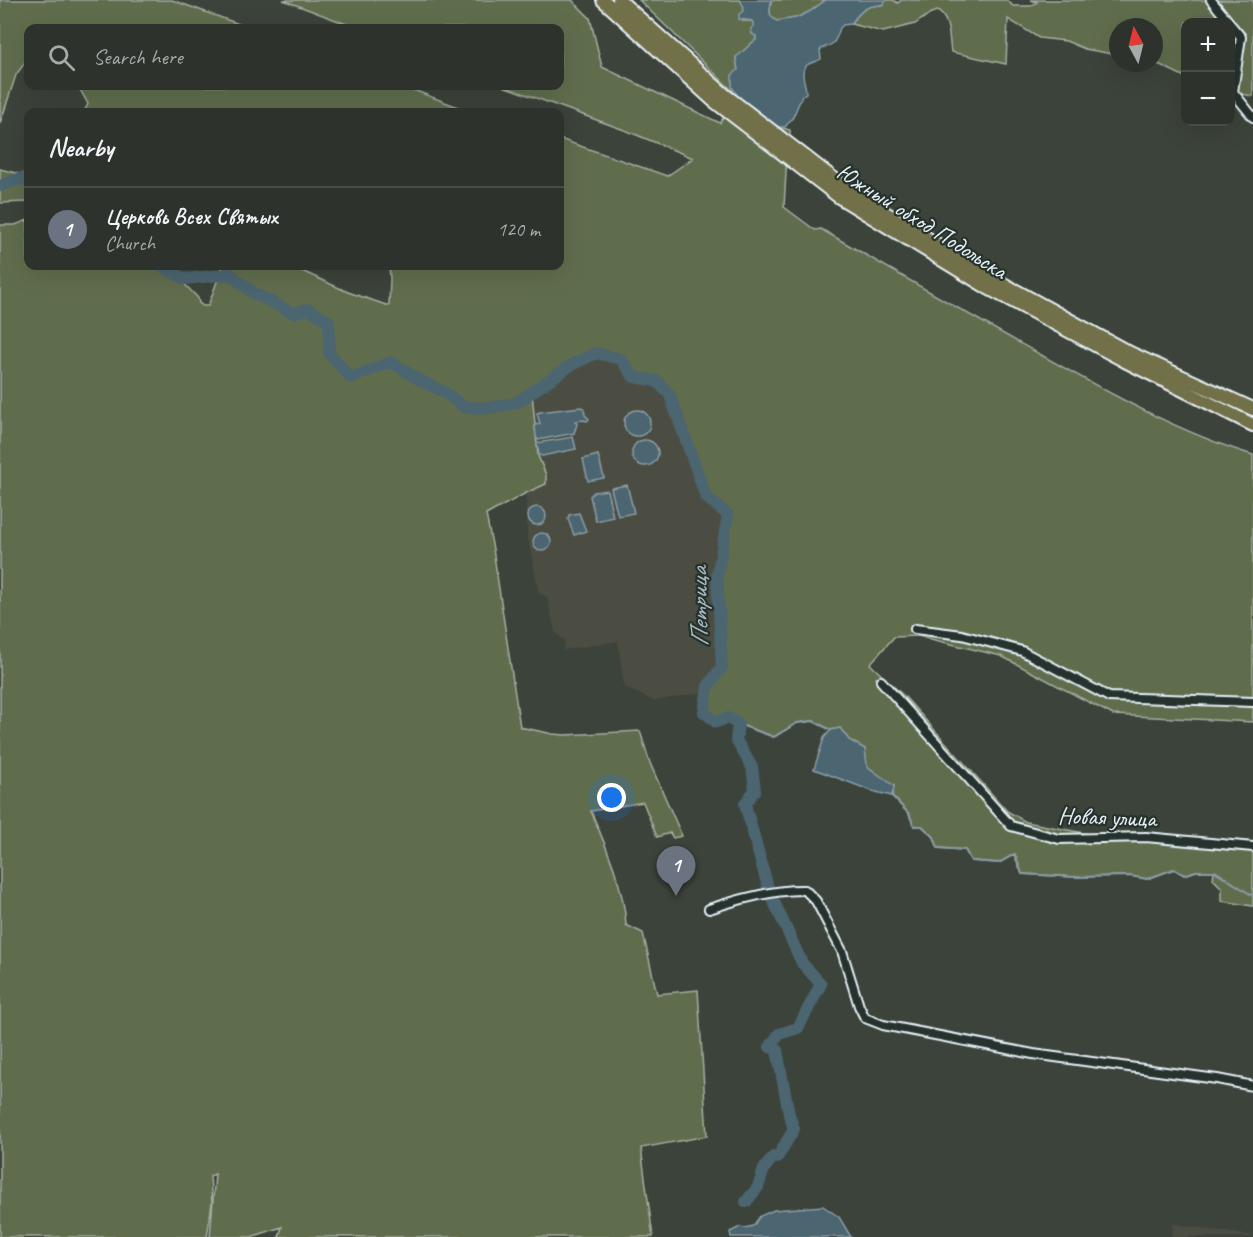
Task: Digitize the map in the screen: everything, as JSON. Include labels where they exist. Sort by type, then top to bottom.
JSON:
[{"type":"main road","name":"Южный обход Подольска","points":[[603,0],[714,101],[838,197],[988,288],[1125,361],[1253,425]]},
{"type":"main road","name":"Южный обход Подольска","points":[[619,0],[724,95],[851,192],[994,279],[1130,353],[1253,409]]},
{"type":"street","points":[[1211,0],[1226,18]]},
{"type":"street","points":[[1235,29],[1241,37],[1233,92],[1253,117]]},
{"type":"street","points":[[915,629],[962,635],[1022,651],[1109,697],[1253,702]]},
{"type":"street","name":"Новая улица","points":[[881,681],[1011,826],[1059,839],[1146,837],[1253,847]]},
{"type":"street","points":[[709,909],[787,889],[805,890],[816,901],[842,951],[865,1018],[883,1025],[1033,1054],[1253,1086]]},
{"type":"shaded area","points":[[596,353],[621,359],[634,377],[657,381],[670,395],[706,497],[728,515],[717,576],[722,667],[700,693],[654,701],[624,687],[618,641],[563,650],[565,641],[555,632],[547,597],[539,593],[527,534],[526,493],[546,484],[546,475],[538,456],[532,392],[571,365]]},
{"type":"shaded area","points":[[1173,1224],[1253,1236],[1253,1237],[1172,1237]]},
{"type":"green space","points":[[0,0],[172,0],[239,24],[24,24],[24,64],[16,75],[0,124]]},
{"type":"green space","points":[[283,0],[572,0],[590,18],[602,67],[720,123],[737,95],[639,0],[740,0],[744,6],[743,21],[752,21],[756,40],[736,58],[738,71],[779,127],[790,130],[784,207],[815,230],[821,229],[1119,398],[1172,424],[1253,455],[1253,722],[1113,715],[1001,656],[918,636],[894,637],[870,664],[905,697],[1007,811],[1026,822],[1100,836],[1133,837],[1134,832],[1253,842],[1253,906],[1222,901],[1222,888],[1213,879],[1214,871],[1196,871],[1184,875],[1174,869],[1147,879],[1130,876],[1075,877],[1022,874],[1014,854],[999,863],[971,861],[965,850],[938,848],[934,837],[922,826],[914,826],[909,814],[892,796],[894,786],[866,766],[865,749],[849,740],[840,728],[831,730],[813,721],[797,723],[774,737],[728,718],[716,722],[704,712],[708,686],[722,666],[717,576],[728,515],[706,497],[670,395],[657,381],[634,377],[621,359],[596,353],[571,365],[532,393],[538,456],[546,475],[546,484],[486,515],[520,727],[565,735],[640,731],[650,763],[682,836],[673,838],[670,833],[657,837],[643,802],[591,811],[618,881],[626,925],[643,933],[657,994],[698,990],[707,1136],[641,1148],[653,1237],[279,1237],[282,1227],[251,1237],[210,1237],[215,1174],[210,1176],[212,1203],[207,1237],[0,1237],[0,225],[15,225],[24,222],[24,270],[171,270],[198,298],[199,303],[208,306],[221,270],[300,270],[348,292],[389,306],[389,270],[564,270],[564,140],[667,176],[693,158],[514,90],[564,90],[564,24],[346,24]]},
{"type":"green space","points":[[771,0],[826,0],[796,18],[777,21],[770,14]]},
{"type":"green space","points":[[886,0],[898,3],[901,0],[1007,0],[1013,6],[1031,6],[1037,2],[1031,0],[1253,0],[1253,96],[1242,94],[1235,90],[1235,18],[1181,18],[1181,75],[1163,66],[1163,18],[1109,18],[1109,53],[1085,49],[1066,41],[1039,38],[1008,19],[1006,64],[951,52],[947,23],[937,11],[915,24],[883,32],[851,24],[864,10],[871,6],[884,4]]},
{"type":"green space","points":[[80,90],[413,90],[461,108],[86,108],[88,104]]},
{"type":"green space","points":[[0,169],[24,175],[24,202],[0,203]]},
{"type":"water","points":[[740,0],[771,0],[770,14],[777,21],[796,18],[826,0],[886,0],[884,4],[871,6],[864,10],[851,24],[843,25],[834,42],[820,50],[821,59],[804,68],[806,93],[802,96],[793,117],[785,127],[779,127],[772,124],[737,95],[732,87],[732,75],[738,70],[736,57],[756,40],[756,36],[752,34],[751,29],[754,25],[752,21],[739,19],[739,14],[744,7]]},
{"type":"water","points":[[584,408],[585,415],[589,419],[575,421],[577,424],[574,433],[538,440],[535,425],[540,424],[537,413]]},
{"type":"water","points":[[637,410],[646,414],[650,423],[646,432],[637,436],[628,432],[624,423],[628,414]]},
{"type":"water","points":[[573,437],[576,449],[539,455],[537,443]]},
{"type":"water","points":[[645,440],[654,444],[658,453],[654,462],[645,466],[636,462],[632,453],[636,444]]},
{"type":"water","points":[[598,455],[604,478],[588,481],[583,459]]},
{"type":"water","points":[[627,485],[634,513],[618,516],[611,488]]},
{"type":"water","points":[[607,490],[613,517],[596,521],[590,496],[594,492]]},
{"type":"water","points":[[537,507],[543,510],[546,516],[543,522],[537,525],[531,522],[528,516],[531,510]]},
{"type":"water","points":[[579,513],[586,531],[574,535],[568,519],[569,515]]},
{"type":"water","points":[[542,533],[548,536],[551,542],[548,548],[542,551],[536,548],[533,542],[536,536]]},
{"type":"water","points":[[840,728],[849,740],[865,749],[867,766],[894,786],[892,796],[872,791],[814,769],[824,738],[831,730]]},
{"type":"water","points":[[823,1206],[839,1217],[851,1237],[731,1237],[730,1232],[740,1227],[753,1226],[760,1216],[774,1210]]},
{"type":"waterway","name":"Петрица","points":[[0,186],[22,178],[24,179]]},
{"type":"waterway","name":"Петрица","points":[[169,270],[185,279],[230,274],[255,294],[293,313],[308,309],[329,321],[329,353],[351,378],[391,362],[444,392],[464,407],[487,408],[516,403],[571,365],[596,353],[621,359],[634,377],[657,381],[670,395],[706,497],[728,515],[717,576],[722,667],[708,686],[704,712],[716,722],[728,718],[738,724],[736,740],[752,767],[755,790],[745,804],[769,891],[802,963],[821,984],[798,1028],[779,1034],[770,1047],[777,1050],[794,1129],[777,1158],[773,1157],[764,1169],[758,1187],[746,1202]]},
{"type":"waterway","points":[[738,724],[774,737],[797,723],[813,721],[831,730]]},
{"type":"waterway","points":[[892,796],[909,814],[914,826],[922,826],[934,837],[938,848],[965,850],[971,861],[999,863],[1015,854],[1022,874],[1075,877],[1130,876],[1147,879],[1174,869],[1184,875],[1196,871],[1215,871],[1253,896]]},
{"type":"place","name":"Церковь Всех Святых","points":[[676,896]]}]
